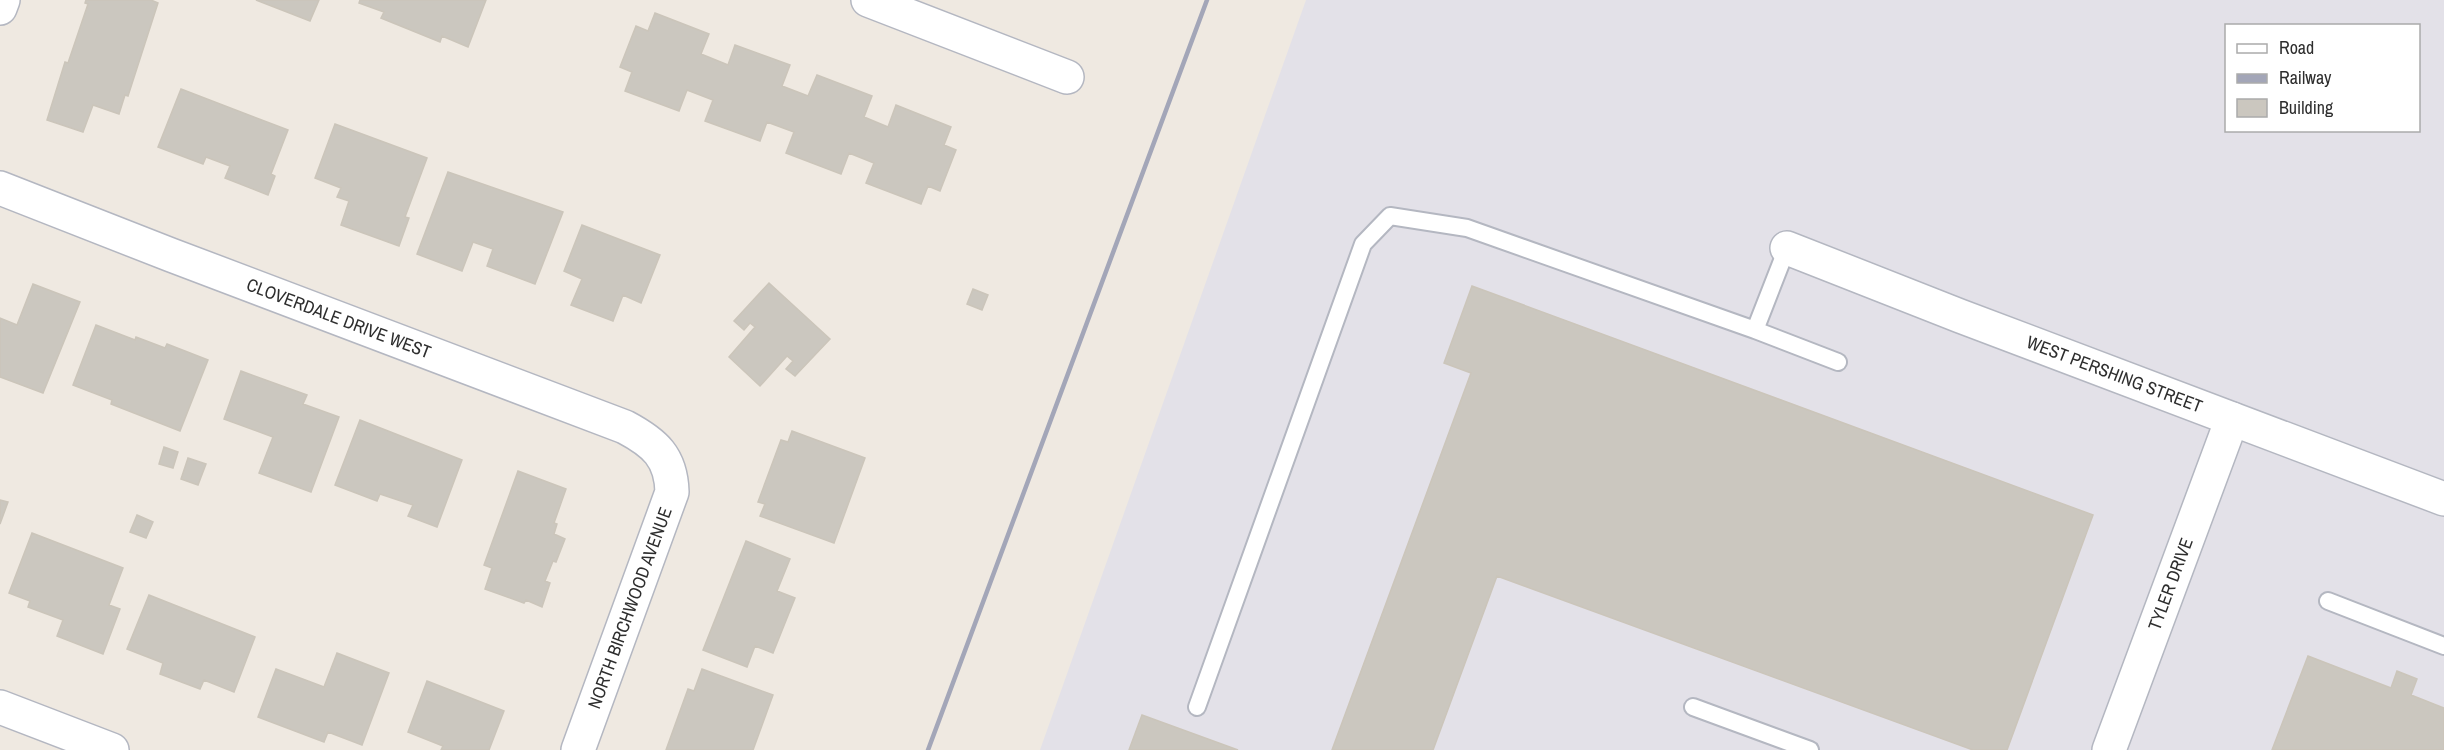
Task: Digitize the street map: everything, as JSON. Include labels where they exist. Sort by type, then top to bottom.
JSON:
[{"type":"street","points":[[0,8],[3,0]]},
{"type":"street","points":[[868,0],[1067,77]]},
{"type":"street","name":"CLOVERDALE DRIVE WEST","points":[[0,188],[193,264],[625,427],[658,448],[667,465]]},
{"type":"street","name":"WEST PERSHING STREET","points":[[1787,248],[1960,316],[2444,498]]},
{"type":"street","name":"TYLER DRIVE","points":[[2109,750],[2232,419]]},
{"type":"street","name":"NORTH BIRCHWOOD AVENUE","points":[[578,750],[672,492],[672,478],[667,465]]},
{"type":"street","points":[[0,707],[112,750]]},
{"type":"lane","points":[[1197,707],[1363,244],[1390,216],[1467,228],[1755,330],[1838,362]]},
{"type":"lane","points":[[1755,330],[1787,248]]},
{"type":"lane","points":[[2328,602],[2444,646]]},
{"type":"lane","points":[[1693,707],[1810,750]]},
{"type":"shaded area","points":[[1306,0],[2444,0],[2444,750],[1040,750]]},
{"type":"building","points":[[86,0],[151,0],[158,3],[128,96],[125,95],[119,114],[93,105],[83,132],[47,120],[65,62],[68,63],[88,4],[85,3]]},
{"type":"building","points":[[256,0],[319,0],[310,21]]},
{"type":"building","points":[[360,0],[486,0],[468,47],[442,36],[440,42],[381,18],[384,12],[359,3]]},
{"type":"building","points":[[655,13],[709,34],[701,54],[728,65],[735,45],[790,65],[782,86],[808,96],[817,75],[872,96],[864,117],[888,127],[896,105],[951,127],[944,145],[956,150],[940,191],[928,186],[921,204],[866,183],[874,163],[849,153],[841,174],[786,153],[794,132],[767,122],[760,141],[705,121],[713,100],[687,90],[679,111],[625,91],[632,72],[620,67],[636,26],[648,31]]},
{"type":"building","points":[[181,89],[288,130],[271,174],[275,176],[268,195],[225,178],[230,166],[206,157],[203,164],[158,147]]},
{"type":"building","points":[[335,124],[427,158],[405,217],[409,218],[399,246],[341,225],[349,201],[337,197],[341,188],[315,178]]},
{"type":"building","points":[[448,172],[563,212],[535,284],[487,266],[493,249],[473,242],[462,271],[417,254]]},
{"type":"building","points":[[582,225],[660,255],[641,303],[623,295],[613,321],[571,305],[582,279],[564,271]]},
{"type":"building","points":[[769,283],[830,339],[795,376],[786,369],[793,361],[787,356],[760,386],[729,357],[755,327],[750,323],[744,330],[734,321]]},
{"type":"building","points":[[33,284],[80,302],[43,393],[0,377],[0,318],[17,325]]},
{"type":"building","points":[[1472,286],[2093,515],[2007,750],[1973,750],[1497,576],[1433,750],[1332,750],[1471,373],[1444,363]]},
{"type":"building","points":[[973,289],[988,295],[982,310],[967,304]]},
{"type":"building","points":[[96,325],[135,340],[136,337],[165,348],[167,344],[208,360],[180,431],[111,404],[112,400],[73,385]]},
{"type":"building","points":[[241,371],[307,395],[303,404],[339,417],[311,492],[259,473],[273,437],[224,419]]},
{"type":"building","points":[[360,420],[462,460],[437,527],[408,516],[413,505],[380,494],[377,501],[335,485]]},
{"type":"building","points":[[792,431],[865,458],[834,543],[760,516],[765,504],[758,502],[781,440],[788,442]]},
{"type":"building","points":[[164,447],[178,452],[173,468],[159,464]]},
{"type":"building","points":[[188,458],[206,464],[198,485],[181,479]]},
{"type":"building","points":[[518,471],[566,489],[554,523],[557,524],[554,534],[565,539],[545,581],[550,583],[542,607],[526,600],[524,603],[485,589],[492,568],[484,565]]},
{"type":"building","points":[[0,500],[8,502],[0,524]]},
{"type":"building","points":[[137,515],[153,522],[146,538],[130,532]]},
{"type":"building","points":[[32,533],[123,568],[109,605],[120,609],[103,654],[57,636],[63,620],[28,607],[30,601],[9,593]]},
{"type":"building","points":[[746,541],[790,559],[777,591],[795,598],[773,653],[755,646],[747,667],[703,650]]},
{"type":"building","points":[[149,595],[255,637],[234,692],[204,680],[200,689],[160,674],[163,663],[127,649]]},
{"type":"building","points":[[337,653],[389,673],[362,745],[328,732],[324,742],[258,717],[276,669],[324,687]]},
{"type":"building","points":[[2308,656],[2391,688],[2397,671],[2417,679],[2411,695],[2444,708],[2444,750],[2272,750]]},
{"type":"building","points":[[702,669],[773,695],[753,750],[666,750],[688,689],[694,691]]},
{"type":"building","points":[[427,681],[504,711],[489,750],[441,750],[443,746],[408,732]]},
{"type":"building","points":[[1142,715],[1238,750],[1129,750]]},
{"type":"railway","points":[[928,750],[1207,0]]}]
